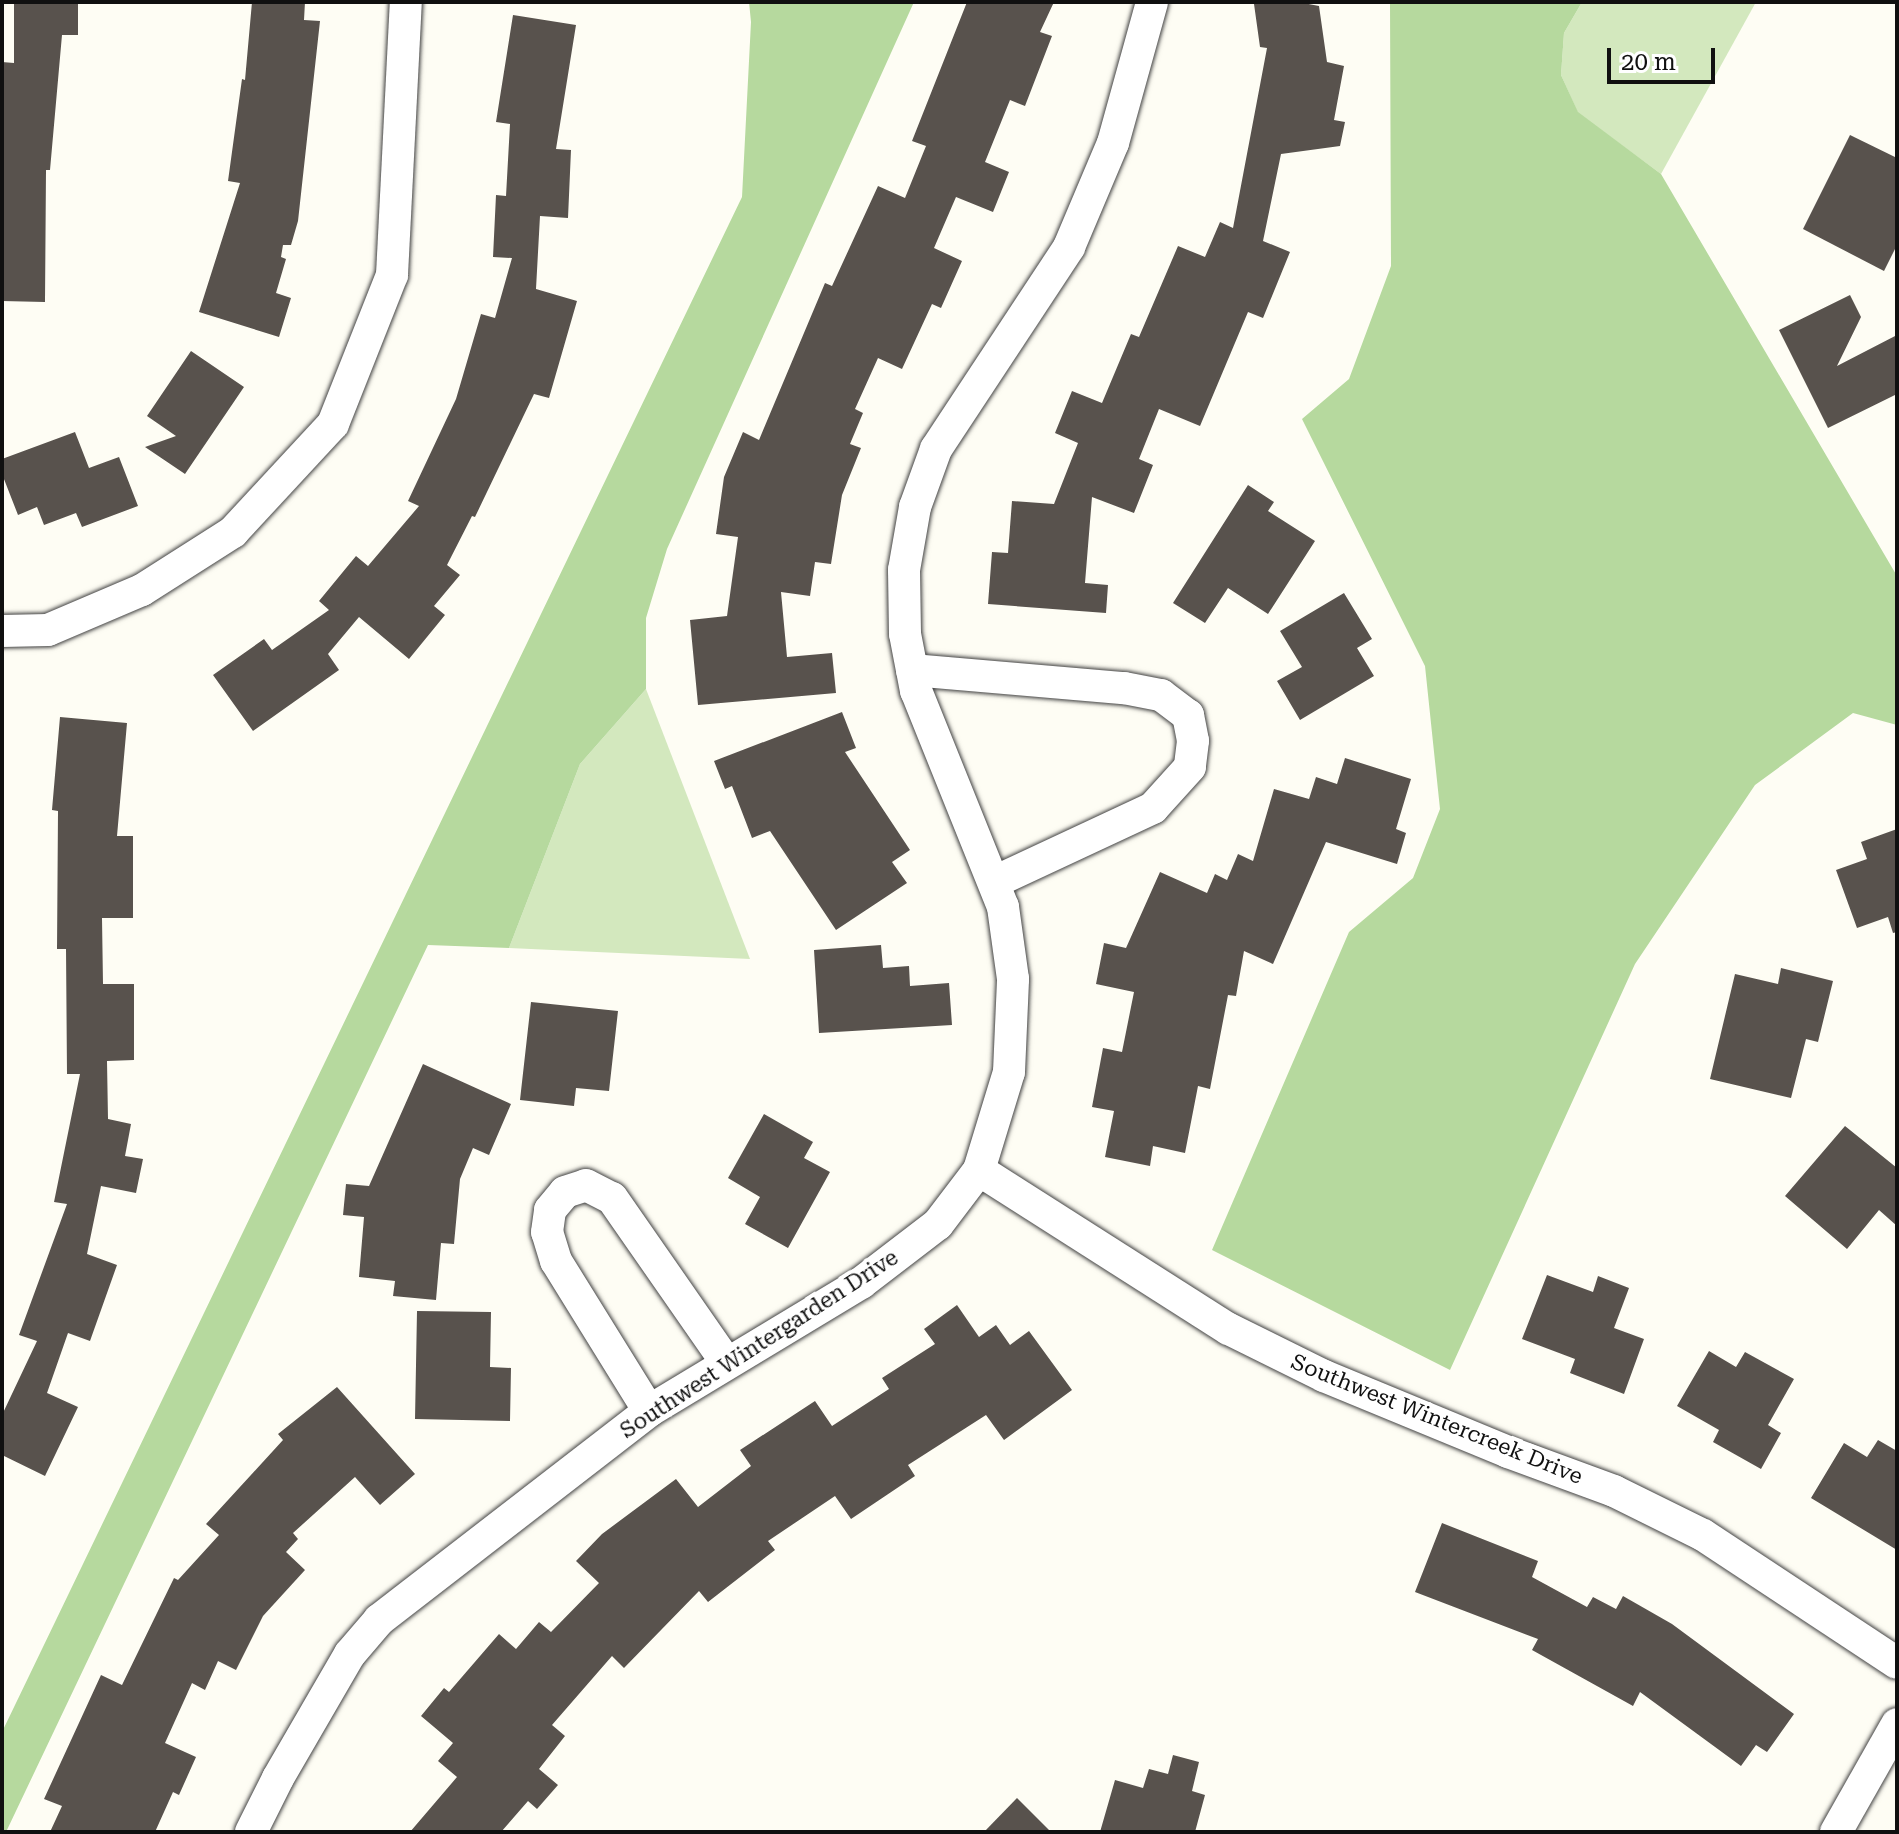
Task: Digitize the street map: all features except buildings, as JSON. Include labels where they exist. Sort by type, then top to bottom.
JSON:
[{"type":"street","points":[[2,631],[48,630],[142,590],[233,532],[333,424],[392,275],[406,2]]},
{"type":"street","name":"Southwest Wintergarden Drive","points":[[251,1832],[278,1778],[350,1654],[379,1620],[649,1411],[861,1283],[938,1224],[979,1170],[1009,1072],[1013,979],[1003,907],[976,831],[942,762],[912,670],[905,634],[904,570],[915,507],[936,449],[1069,247],[1113,143],[1152,2]]},
{"type":"street","points":[[912,670],[1124,688],[1161,695],[1188,715],[1193,741],[1190,767],[1153,808],[994,882]]},
{"type":"street","name":"Southwest Wintercreek Drive","points":[[979,1170],[1229,1329],[1324,1376],[1508,1452],[1614,1491],[1703,1535],[1897,1663]]},
{"type":"street","points":[[649,1411],[556,1261],[547,1232],[550,1210],[565,1192],[586,1185],[612,1198],[726,1362]]},
{"type":"street","points":[[1836,1832],[1897,1724]]},
{"type":"green space","points":[[749,2],[914,2],[667,549],[646,618],[646,689],[580,764],[509,948],[428,945],[6,1832],[2,1832],[2,1732],[742,197],[751,22]]},
{"type":"green space","points":[[1390,2],[1582,2],[1564,33],[1561,75],[1578,112],[1661,174],[1897,576],[1897,725],[1853,713],[1755,785],[1635,964],[1450,1370],[1212,1250],[1349,932],[1413,878],[1440,809],[1425,666],[1302,419],[1349,379],[1391,266]]},
{"type":"green space","points":[[1582,2],[1756,2],[1661,174],[1578,113],[1561,75],[1564,33]]},
{"type":"green space","points":[[646,689],[750,959],[509,948],[580,764]]}]
